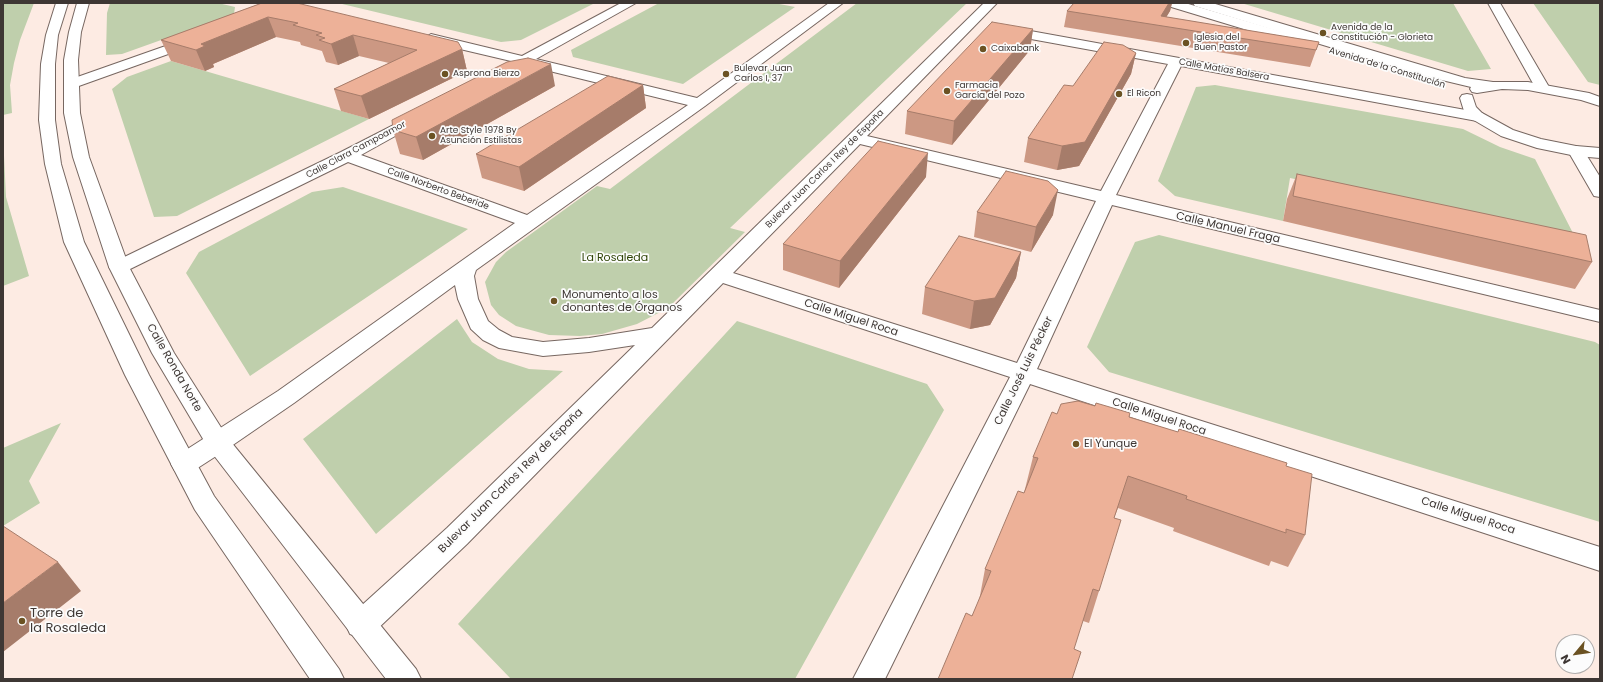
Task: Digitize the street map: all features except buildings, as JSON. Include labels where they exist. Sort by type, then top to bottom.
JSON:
[{"type":"street","points":[[62,3],[52,35],[48,64],[47,120],[53,164],[72,235],[137,375],[204,503],[328,679]]},
{"type":"street","name":"Calle Ronda Norte","points":[[83,3],[75,32],[71,60],[72,113],[81,157],[120,267],[163,353],[218,443],[405,679]]},
{"type":"street","points":[[487,80],[630,3]]},
{"type":"street","points":[[184,464],[218,443],[529,222],[700,103],[837,3]]},
{"type":"street","name":"Bulevar Juan Carlos I Rey de España","points":[[361,625],[457,536],[991,3]]},
{"type":"street","name":"Avenida de la Constitución","points":[[1172,3],[1464,82],[1492,86]]},
{"type":"street","name":"Avenida de la Constitución","points":[[1185,3],[1311,40]]},
{"type":"street","name":"Avenida de la Constitución","points":[[1199,3],[1311,40]]},
{"type":"street","name":"Avenida de la Constitución","points":[[1210,3],[1451,89],[1467,98]]},
{"type":"street","points":[[1494,3],[1542,87]]},
{"type":"street","name":"Calle Matías Balsera","points":[[970,24],[1477,116]]},
{"type":"street","points":[[418,34],[700,103]]},
{"type":"street","points":[[71,84],[203,37]]},
{"type":"street","name":"Calle José Luis Pécker","points":[[869,679],[1023,374],[1106,198],[1176,62]]},
{"type":"street","points":[[1600,102],[1584,96],[1542,87],[1492,86],[1476,90],[1467,98],[1469,108],[1477,116],[1507,133],[1537,143],[1576,151],[1600,153]]},
{"type":"street","name":"Calle Clara Campoamor","points":[[120,267],[347,156],[431,110]]},
{"type":"street","name":"Calle Manuel Fraga","points":[[856,138],[1600,316]]},
{"type":"street","points":[[1576,151],[1600,192]]},
{"type":"street","name":"Calle Norberto Beberide","points":[[347,156],[529,222]]},
{"type":"street","points":[[467,266],[464,276],[468,299],[479,324],[491,335],[507,343],[543,349],[589,345],[659,334]]},
{"type":"street","name":"Calle Miguel Roca","points":[[718,276],[1600,559]]},
{"type":"green space","points":[[3,3],[34,3],[20,40],[14,63],[10,85],[12,113],[3,115]]},
{"type":"green space","points":[[110,3],[218,3],[235,7],[234,14],[122,54],[106,55],[107,13]]},
{"type":"green space","points":[[338,3],[595,3],[521,40],[501,42]]},
{"type":"green space","points":[[659,3],[774,3],[795,7],[683,84],[573,57],[571,50]]},
{"type":"green space","name":"La Rosaleda","points":[[857,3],[967,3],[730,228],[745,232],[668,308],[637,324],[602,334],[580,336],[549,335],[516,326],[499,315],[491,305],[485,282],[496,262],[506,252],[597,186],[610,189]]},
{"type":"green space","points":[[1241,3],[1453,3],[1491,69],[1468,71]]},
{"type":"green space","points":[[1533,3],[1600,3],[1600,85],[1588,82]]},
{"type":"green space","points":[[171,61],[369,119],[177,216],[154,217],[112,89],[127,77]]},
{"type":"green space","points":[[1215,85],[1463,129],[1500,147],[1535,159],[1576,239],[1290,178],[1283,221],[1175,196],[1158,181],[1196,87]]},
{"type":"green space","points":[[3,135],[6,197],[29,276],[3,286]]},
{"type":"green space","points":[[343,187],[468,229],[250,376],[186,273],[199,252],[312,192]]},
{"type":"green space","points":[[1159,235],[1595,342],[1600,345],[1600,522],[1109,372],[1087,347],[1135,242]]},
{"type":"green space","points":[[457,319],[472,342],[498,359],[529,369],[563,371],[376,534],[303,439]]},
{"type":"green space","points":[[737,321],[927,384],[944,410],[795,679],[511,679],[458,624]]},
{"type":"green space","points":[[61,423],[29,481],[40,503],[3,526],[3,448]]},
{"type":"place","name":"Avenida de la Constitución - Glorieta","points":[[1323,33]]},
{"type":"place","name":"Iglesia del Buen Pastor","points":[[1186,43]]},
{"type":"place","name":"Caixabank","points":[[983,49]]},
{"type":"place","name":"Asprona Bierzo","points":[[445,74]]},
{"type":"place","name":"Bulevar Juan Carlos I, 37","points":[[726,74]]},
{"type":"place","name":"Farmacia García del Pozo","points":[[947,91]]},
{"type":"place","name":"El Ricon","points":[[1119,94]]},
{"type":"place","name":"Arte Style 1978 By Asunción Estilistas","points":[[432,136]]},
{"type":"place","name":"Monumento a los donantes de Órganos","points":[[554,301]]},
{"type":"place","name":"El Yunque","points":[[1076,444]]},
{"type":"place","name":"Torre de la Rosaleda","points":[[22,621]]}]
